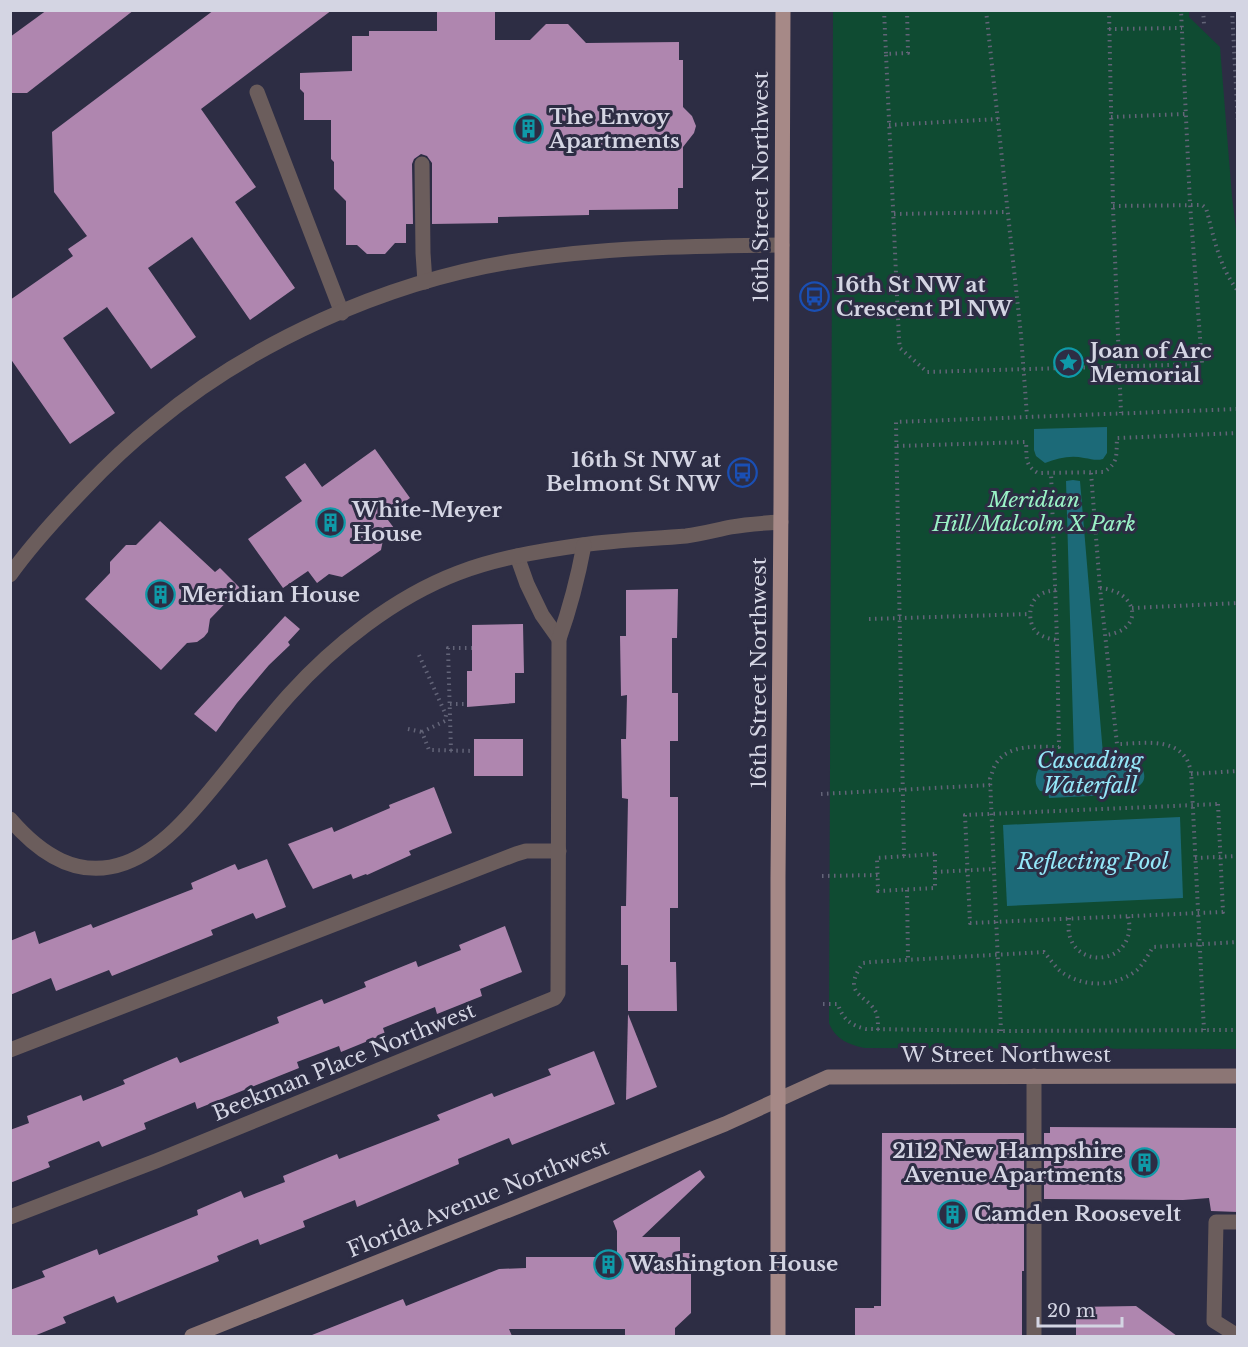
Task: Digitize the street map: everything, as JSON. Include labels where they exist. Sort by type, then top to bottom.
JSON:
[{"type":"main road","name":"16th Street Northwest","points":[[778,1336],[783,10]]},
{"type":"main road","name":"W Street Northwest","points":[[779,1098],[828,1077],[1238,1076]]},
{"type":"main road","name":"Florida Avenue Northwest","points":[[192,1336],[725,1124],[779,1098]]},
{"type":"street","points":[[257,92],[342,313]]},
{"type":"street","points":[[422,165],[425,282]]},
{"type":"street","points":[[10,575],[76,498],[129,445],[155,423],[238,365],[298,332],[342,313],[389,293],[448,275],[508,262],[620,250],[782,245]]},
{"type":"street","points":[[10,819],[33,842],[59,860],[90,868],[103,868],[128,862],[163,839],[185,820],[307,676],[384,611],[413,594],[457,573],[518,556],[584,545],[688,535],[781,522]]},
{"type":"street","name":"Beekman Place Northwest","points":[[10,1217],[156,1161],[555,998],[558,993],[559,639],[576,586],[584,545]]},
{"type":"street","points":[[518,556],[527,584],[542,615],[559,639]]},
{"type":"street","points":[[10,1050],[516,854],[526,851],[559,851]]},
{"type":"street","points":[[1034,1076],[1034,1336]]},
{"type":"street","points":[[1238,1222],[1216,1222],[1214,1321],[1238,1336]]},
{"type":"path","points":[[884,10],[900,348],[927,372],[1202,364],[1190,204],[1182,10]]},
{"type":"path","points":[[886,54],[908,53],[907,10]]},
{"type":"path","points":[[987,10],[1027,416]]},
{"type":"path","points":[[1109,10],[1113,206],[1121,413]]},
{"type":"path","points":[[1203,10],[1204,24]]},
{"type":"path","points":[[1234,14],[1238,125]]},
{"type":"path","points":[[1109,29],[1182,28]]},
{"type":"path","points":[[1111,117],[1186,114]]},
{"type":"path","points":[[889,125],[998,119]]},
{"type":"path","points":[[1113,206],[1202,205],[1206,208],[1224,269],[1238,291]]},
{"type":"path","points":[[894,214],[1008,212]]},
{"type":"path","points":[[904,856],[896,422],[1238,409]]},
{"type":"path","points":[[897,446],[1026,442],[1027,464],[1038,473],[1090,473],[1104,472],[1112,467],[1116,460],[1117,438],[1238,433]]},
{"type":"path","points":[[1001,1031],[990,779],[995,764],[1007,753],[1022,748],[1059,747],[1058,640],[1051,473]]},
{"type":"path","points":[[1090,473],[1117,744],[1160,744],[1173,747],[1186,757],[1191,770],[1204,1030]]},
{"type":"path","points":[[1100,588],[1111,589],[1121,594],[1132,608],[1131,621],[1125,630],[1105,635]]},
{"type":"path","points":[[1056,590],[1036,597],[1030,614],[1032,625],[1037,633],[1046,638],[1058,640]]},
{"type":"path","points":[[1132,608],[1238,603]]},
{"type":"path","points":[[869,619],[1030,614]]},
{"type":"path","points":[[408,729],[422,732],[445,721],[450,705],[448,648],[472,648]]},
{"type":"path","points":[[419,655],[448,715],[451,751]]},
{"type":"path","points":[[450,705],[467,705]]},
{"type":"path","points":[[422,732],[429,750],[474,752]]},
{"type":"path","points":[[1191,774],[1238,771]]},
{"type":"path","points":[[821,794],[990,785]]},
{"type":"path","points":[[1218,804],[1223,912],[970,923],[965,815],[1192,805],[1218,804]]},
{"type":"path","points":[[934,854],[935,888],[878,891],[877,858],[904,856],[934,854]]},
{"type":"path","points":[[1195,858],[1238,856]]},
{"type":"path","points":[[935,872],[994,869]]},
{"type":"path","points":[[822,876],[878,875]]},
{"type":"path","points":[[907,890],[908,959]]},
{"type":"path","points":[[1068,918],[1069,934],[1075,946],[1085,956],[1101,959],[1115,954],[1124,944],[1129,932],[1128,916]]},
{"type":"path","points":[[878,1030],[878,1017],[872,1007],[858,995],[854,985],[863,963],[1044,952],[1059,970],[1067,975],[1088,983],[1106,984],[1138,969],[1153,947],[1238,942]]},
{"type":"path","points":[[823,1004],[838,1004],[839,1010],[847,1021],[856,1027],[878,1030],[1238,1030]]},
{"type":"green space","name":"Meridian Hill/Malcolm X Park","points":[[833,11],[1189,11],[1189,17],[1220,47],[1238,244],[1237,1049],[865,1048],[843,1040],[829,1023]]},
{"type":"water","points":[[1107,427],[1107,453],[1103,459],[1069,457],[1045,463],[1036,456],[1034,429]]},
{"type":"water","name":"Cascading Waterfall","points":[[1066,481],[1080,481],[1103,754],[1109,759],[1133,760],[1141,766],[1144,779],[1142,783],[1133,788],[1133,794],[1049,798],[1048,792],[1040,791],[1036,783],[1038,771],[1044,764],[1070,761],[1074,756]]},
{"type":"water","name":"Reflecting Pool","points":[[1180,817],[1183,898],[1007,906],[1003,825]]},
{"type":"building","points":[[47,10],[134,10],[27,93],[10,93],[10,37]]},
{"type":"building","points":[[214,10],[332,10],[201,109],[256,187],[235,202],[295,288],[250,320],[192,237],[148,268],[196,337],[151,369],[107,307],[63,338],[115,413],[70,444],[10,358],[10,300],[73,256],[68,249],[87,236],[54,192],[52,132]]},
{"type":"building","name":"The Envoy Apartments","points":[[437,10],[495,10],[495,40],[530,40],[546,24],[568,24],[586,43],[679,42],[679,60],[683,60],[683,107],[692,116],[696,126],[694,133],[683,147],[683,188],[678,188],[678,209],[589,210],[589,215],[498,217],[498,223],[432,224],[432,163],[427,156],[421,154],[414,159],[412,164],[413,224],[406,224],[406,243],[395,243],[385,254],[367,254],[357,245],[346,245],[346,201],[334,189],[331,120],[304,120],[304,93],[300,89],[300,73],[352,71],[352,36],[369,36],[369,31],[437,31]]},
{"type":"building","name":"White-Meyer House","points":[[375,449],[410,498],[385,516],[394,528],[384,535],[381,550],[342,577],[329,574],[317,583],[308,571],[283,588],[248,539],[302,501],[285,477],[305,463],[322,487]]},
{"type":"building","name":"Meridian House","points":[[160,521],[215,572],[220,568],[240,588],[210,619],[208,632],[204,637],[197,642],[187,643],[161,670],[85,599],[110,573],[110,562],[126,545],[136,545]]},
{"type":"building","points":[[678,589],[677,638],[672,638],[672,693],[678,693],[678,741],[670,741],[670,797],[678,797],[678,908],[670,908],[670,962],[676,962],[677,1011],[628,1011],[628,965],[621,965],[621,906],[626,906],[628,799],[622,798],[621,739],[626,739],[627,695],[621,696],[620,636],[626,636],[626,590]]},
{"type":"building","points":[[285,616],[300,629],[288,642],[290,645],[269,665],[216,732],[194,714]]},
{"type":"building","points":[[523,624],[524,673],[515,673],[515,703],[467,707],[467,671],[472,671],[472,625]]},
{"type":"building","points":[[474,739],[523,739],[523,776],[474,776]]},
{"type":"building","points":[[434,787],[452,833],[409,851],[411,855],[367,875],[353,879],[351,874],[313,889],[288,844],[332,827],[334,832],[390,808],[389,805]]},
{"type":"building","points":[[267,859],[286,907],[256,919],[253,913],[211,930],[213,935],[112,976],[109,970],[56,991],[51,978],[10,995],[10,941],[35,931],[39,944],[91,924],[93,928],[193,889],[191,883],[235,864],[238,870]]},
{"type":"building","points":[[505,926],[522,972],[480,989],[482,996],[437,1014],[435,1007],[383,1028],[385,1034],[341,1052],[339,1046],[297,1062],[299,1068],[197,1109],[195,1102],[144,1123],[146,1129],[102,1147],[99,1141],[48,1162],[50,1167],[10,1183],[10,1130],[29,1123],[27,1116],[81,1095],[83,1101],[125,1084],[123,1080],[177,1057],[180,1063],[279,1023],[277,1017],[322,999],[324,1004],[366,987],[364,982],[416,961],[418,967],[461,950],[459,945]]},
{"type":"building","points":[[628,1014],[657,1087],[626,1100]]},
{"type":"building","points":[[594,1051],[615,1104],[512,1145],[509,1138],[458,1159],[459,1164],[357,1207],[355,1200],[303,1221],[305,1227],[260,1245],[258,1239],[217,1256],[219,1261],[117,1303],[114,1296],[63,1317],[66,1323],[34,1336],[10,1336],[10,1290],[45,1277],[42,1271],[97,1249],[99,1255],[198,1215],[197,1210],[241,1191],[244,1198],[285,1182],[283,1176],[337,1154],[339,1159],[440,1120],[437,1115],[492,1093],[494,1097],[551,1075],[548,1069]]},
{"type":"building","name":"2112 New Hampshire Avenue Apartments","points":[[1050,1127],[1238,1128],[1238,1212],[1211,1211],[1209,1198],[1183,1200],[1044,1199],[1044,1133],[1050,1133]]},
{"type":"building","name":"Camden Roosevelt","points":[[882,1133],[1024,1133],[1022,1336],[855,1336],[855,1308],[881,1306]]},
{"type":"building","name":"Washington House","points":[[700,1170],[705,1177],[642,1237],[680,1237],[680,1253],[691,1253],[691,1313],[675,1328],[675,1336],[625,1336],[625,1329],[509,1329],[512,1336],[312,1336],[403,1299],[406,1306],[499,1269],[526,1268],[526,1257],[617,1257],[617,1231],[613,1221]]},
{"type":"building","points":[[1136,1306],[1177,1336],[1076,1336],[1076,1307]]},
{"type":"place","name":"The Envoy Apartments","points":[[528,129]]},
{"type":"place","name":"16th St NW at Crescent Pl NW","points":[[815,297]]},
{"type":"place","name":"Joan of Arc Memorial","points":[[1069,363]]},
{"type":"place","name":"16th St NW at Belmont St NW","points":[[742,472]]},
{"type":"place","name":"White-Meyer House","points":[[331,522]]},
{"type":"place","name":"Meridian House","points":[[160,595]]},
{"type":"place","name":"2112 New Hampshire Avenue Apartments","points":[[1144,1163]]},
{"type":"place","name":"Camden Roosevelt","points":[[953,1214]]},
{"type":"place","name":"Washington House","points":[[608,1264]]}]
